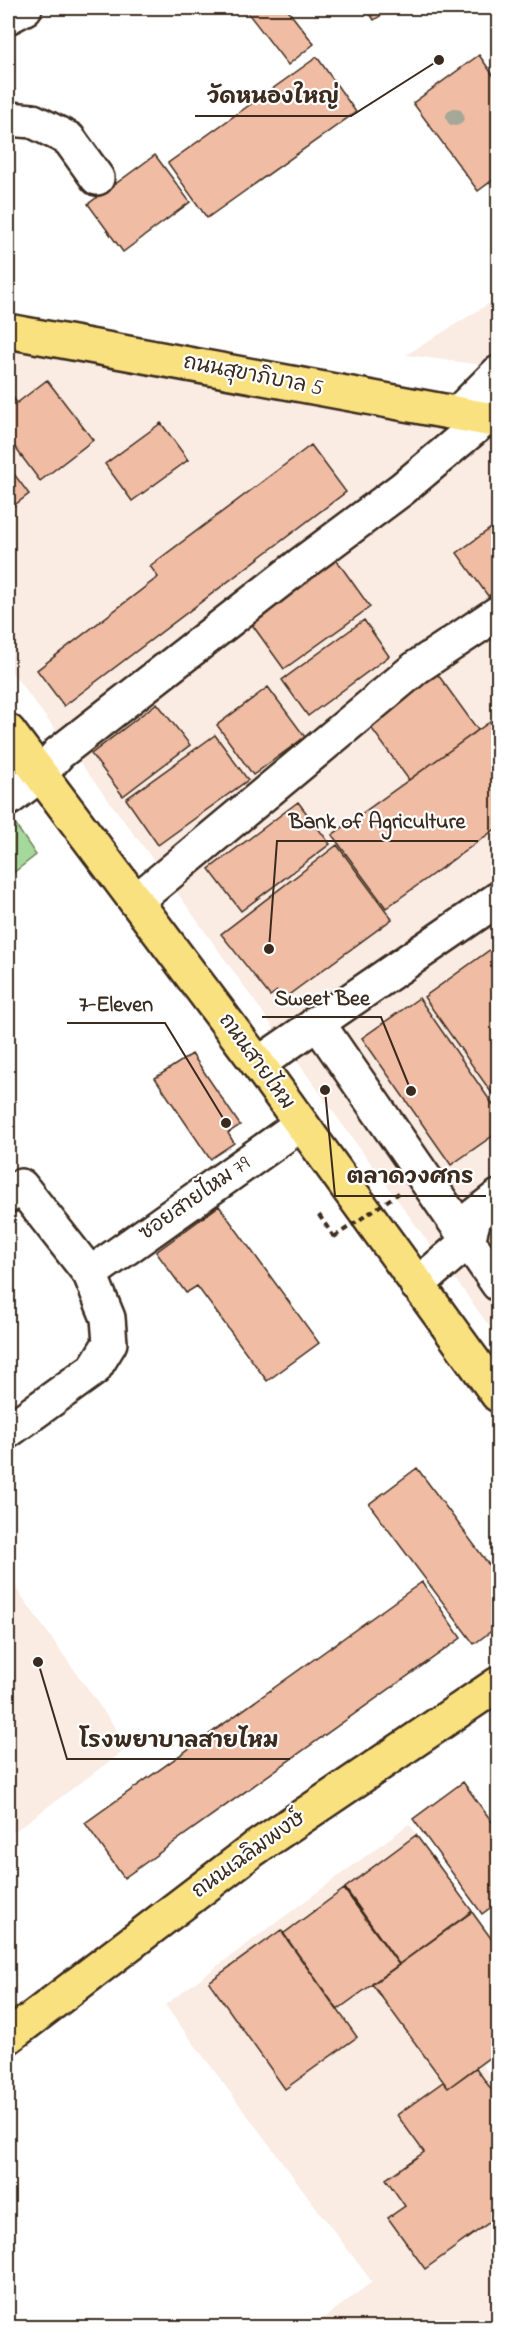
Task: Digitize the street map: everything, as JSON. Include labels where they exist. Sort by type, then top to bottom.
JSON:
[{"type":"main road","name":"ถนนสุขาภิบาล 5","points":[[8,331],[480,418]]},
{"type":"main road","name":"ถนนสายไหม","points":[[8,731],[258,1064],[498,1395]]},
{"type":"main road","name":"ถนนเฉลิมพงษ์","points":[[8,2037],[254,1849],[498,1684]]},
{"type":"street","points":[[8,17],[25,8]]},
{"type":"street","points":[[8,119],[33,121],[69,139],[97,178]]},
{"type":"street","points":[[8,799],[40,775],[59,753],[300,565],[402,489],[480,418],[498,373]]},
{"type":"street","points":[[136,901],[417,667],[498,613]]},
{"type":"street","points":[[258,1064],[498,899]]},
{"type":"street","points":[[317,1022],[498,1284]]},
{"type":"street","name":"ซอยสายไหม 79","points":[[90,1274],[301,1124]]},
{"type":"street","points":[[8,1431],[94,1369],[110,1342],[108,1318],[90,1274],[12,1183]]},
{"type":"street","points":[[417,1285],[468,1240],[475,1215],[498,1197]]},
{"type":"path","points":[[319,1215],[334,1237],[399,1193]]},
{"type":"shaded area","points":[[498,298],[498,367],[406,355]]},
{"type":"shaded area","points":[[8,337],[498,437],[498,1338],[164,874],[8,667]]},
{"type":"shaded area","points":[[8,1577],[129,1747],[8,1836]]},
{"type":"shaded area","points":[[409,1824],[498,1946],[498,2053],[483,2065],[498,2088],[498,2327],[312,2327],[372,2282],[165,2005]]},
{"type":"green space","points":[[8,816],[36,855],[8,877]]},
{"type":"building","points":[[244,8],[286,8],[314,44],[288,65]]},
{"type":"building","points":[[366,8],[392,8],[374,20]]},
{"type":"building","points":[[479,55],[498,82],[498,176],[478,191],[413,103]]},
{"type":"building","points":[[317,57],[356,112],[207,218],[168,163]]},
{"type":"building","points":[[155,155],[190,202],[123,252],[88,204]]},
{"type":"building","points":[[47,380],[93,440],[40,481],[8,438],[8,390],[17,403]]},
{"type":"building","points":[[161,423],[188,460],[132,501],[105,464]]},
{"type":"building","points":[[311,445],[346,492],[64,706],[37,670],[158,577],[150,566]]},
{"type":"building","points":[[8,466],[29,494],[8,510]]},
{"type":"building","points":[[498,523],[498,589],[488,596],[457,553]]},
{"type":"building","points":[[335,558],[370,607],[284,669],[248,619]]},
{"type":"building","points":[[364,620],[389,656],[308,716],[282,680]]},
{"type":"building","points":[[436,672],[478,730],[409,780],[367,722]]},
{"type":"building","points":[[268,687],[305,737],[253,775],[217,725]]},
{"type":"building","points":[[157,703],[190,745],[123,796],[91,754]]},
{"type":"building","points":[[498,716],[498,827],[386,908],[332,835]]},
{"type":"building","points":[[215,735],[248,780],[158,845],[126,799]]},
{"type":"building","points":[[298,802],[330,844],[241,911],[209,869]]},
{"type":"building","points":[[337,845],[392,919],[283,999],[277,991],[270,996],[221,934]]},
{"type":"building","points":[[498,944],[498,1102],[424,997]]},
{"type":"building","points":[[419,998],[498,1112],[498,1132],[451,1165],[362,1038]]},
{"type":"building","points":[[192,1054],[240,1125],[228,1133],[234,1143],[210,1159],[155,1078]]},
{"type":"building","points":[[219,1206],[319,1343],[267,1381],[197,1286],[186,1293],[156,1252]]},
{"type":"building","points":[[417,1468],[498,1577],[498,1626],[474,1644],[369,1504]]},
{"type":"building","points":[[422,1582],[461,1638],[124,1878],[85,1823]]},
{"type":"building","points":[[463,1782],[498,1830],[498,1902],[482,1914],[413,1819]]},
{"type":"building","points":[[416,1835],[472,1911],[399,1964],[345,1888]]},
{"type":"building","points":[[344,1889],[399,1965],[337,2010],[283,1934]]},
{"type":"building","points":[[472,1912],[498,1948],[498,2051],[448,2088],[372,1984]]},
{"type":"building","points":[[281,1930],[357,2037],[285,2089],[209,1982]]},
{"type":"building","points":[[476,2068],[498,2099],[498,2216],[425,2269],[388,2218],[405,2206],[386,2179],[424,2152],[397,2115],[443,2082],[448,2088]]},
{"type":"place","name":"วัดหนองใหญ่","points":[[439,60]]},
{"type":"place","name":"Bank of Agriculture","points":[[269,949]]},
{"type":"place","name":"ตลาดวงศกร","points":[[325,1090]]},
{"type":"place","name":"Sweet Bee","points":[[411,1091]]},
{"type":"place","name":"7-Eleven","points":[[226,1123]]},
{"type":"place","name":"โรงพยาบาลสายไหม","points":[[38,1662]]}]
